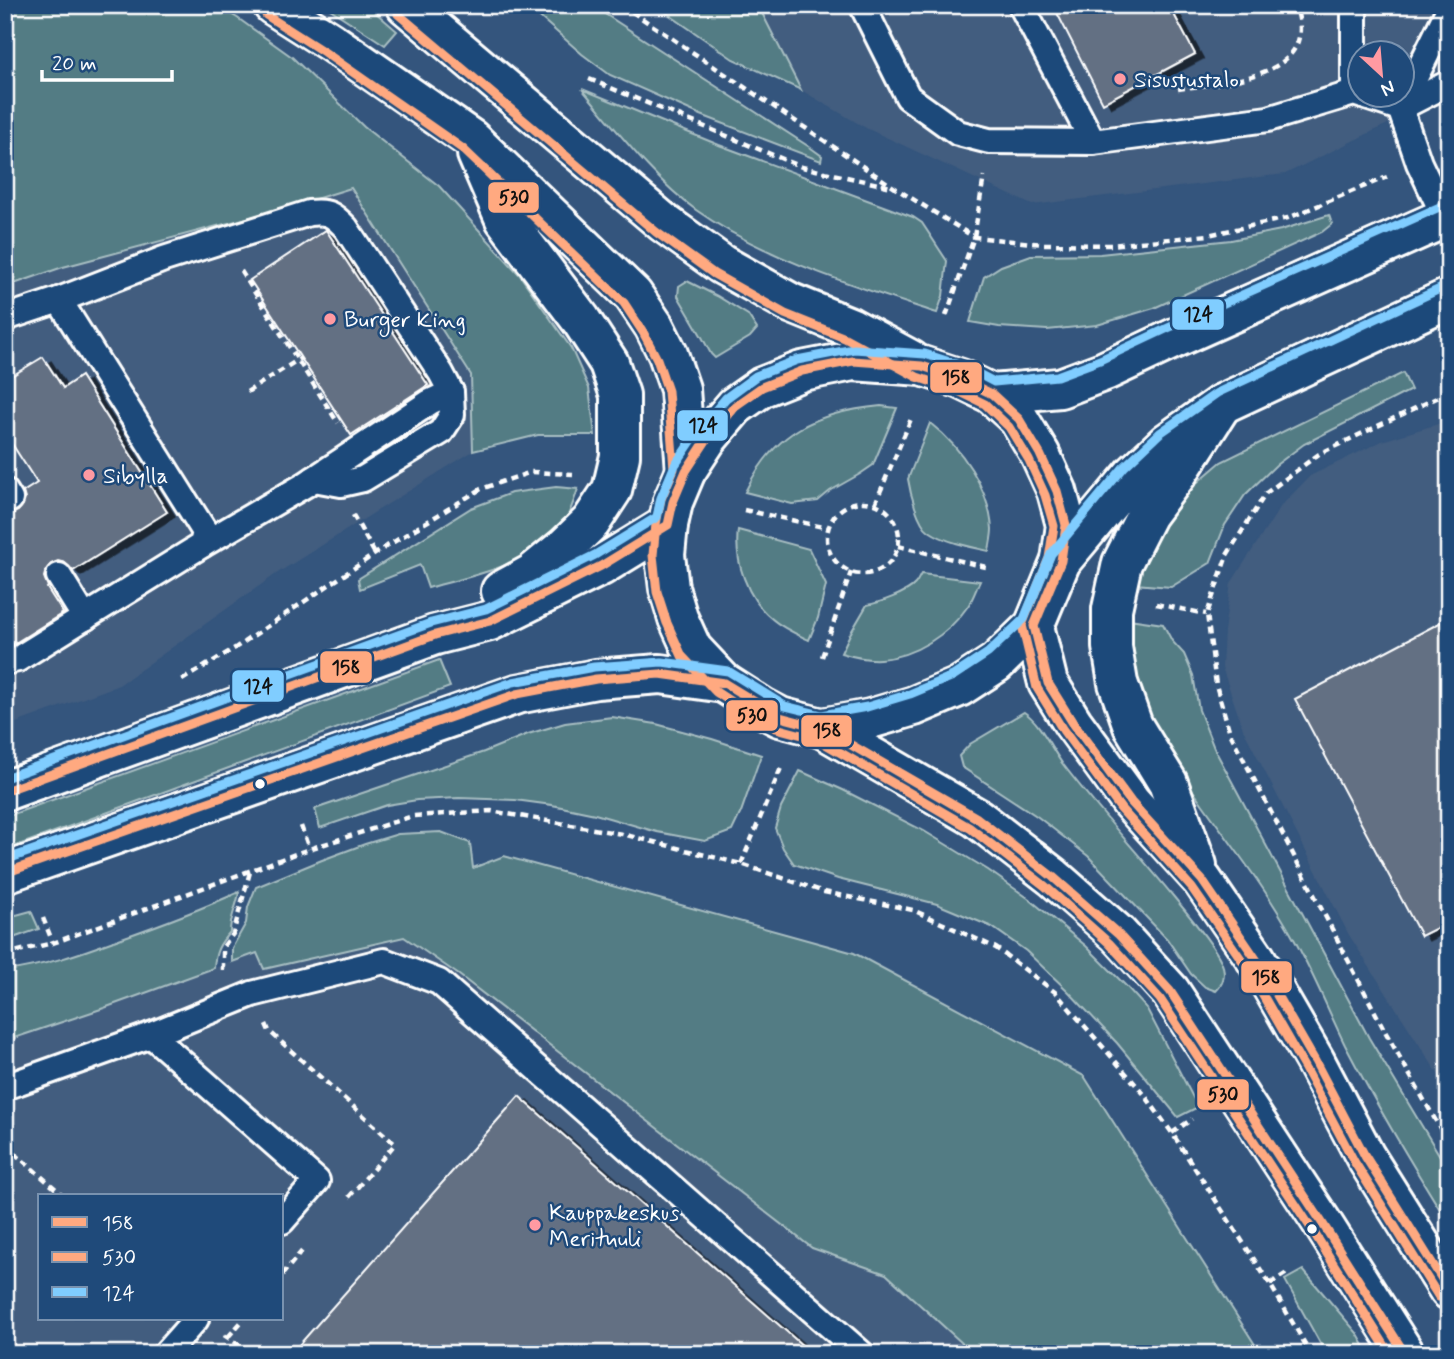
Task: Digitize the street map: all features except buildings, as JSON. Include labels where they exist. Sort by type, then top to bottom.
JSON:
[{"type":"main road","points":[[273,5],[471,139],[633,295],[654,326],[668,354],[680,389],[686,471]]},
{"type":"main road","points":[[406,5],[664,223],[721,264],[791,303],[850,327],[922,366],[961,379],[992,394],[1019,419],[1040,454],[1057,491],[1066,525],[1061,561],[1034,626],[996,663],[959,687],[914,706],[870,719],[822,728]]},
{"type":"main road","points":[[435,635],[478,603],[532,574],[592,522],[612,490],[620,456],[621,395],[609,363],[581,320],[505,219],[471,139]]},
{"type":"main road","points":[[992,394],[1060,388],[1105,371],[1447,217]]},
{"type":"main road","points":[[1061,561],[1133,475],[1167,443],[1223,404],[1449,298]]},
{"type":"main road","points":[[922,366],[853,361],[802,371],[762,387],[735,406],[707,439],[686,471],[673,502],[665,555],[669,588],[678,618],[692,649],[724,683],[780,717],[822,728],[977,818],[1053,877],[1118,934],[1170,992],[1405,1354]]},
{"type":"main road","points":[[1202,880],[1168,783],[1133,726],[1118,683],[1112,647],[1112,609],[1122,563],[1147,514],[1223,404]]},
{"type":"main road","points":[[5,791],[435,635],[489,621],[601,565],[668,525]]},
{"type":"main road","points":[[1034,626],[1048,683],[1073,723],[1131,802],[1202,880],[1256,959],[1315,1061],[1365,1156],[1449,1290]]},
{"type":"main road","points":[[5,873],[517,694],[596,679],[660,674],[724,683]]},
{"type":"lane","points":[[862,5],[908,97],[958,133],[989,141],[1093,142],[1268,119],[1346,95]]},
{"type":"lane","points":[[1021,5],[1093,142]]},
{"type":"lane","points":[[1354,5],[1354,38]]},
{"type":"lane","points":[[1416,76],[1449,9]]},
{"type":"lane","points":[[1416,100],[1449,83]]},
{"type":"lane","points":[[1400,108],[1419,163],[1447,217]]},
{"type":"lane","points":[[5,318],[222,241],[323,211],[336,217],[346,228],[451,392],[430,402],[327,477],[202,545],[18,659],[5,662]]},
{"type":"lane","points":[[59,300],[205,531],[202,545]]},
{"type":"lane","points":[[59,576],[85,618]]},
{"type":"lane","points":[[5,1087],[151,1035],[252,994],[384,961],[439,982],[862,1354]]},
{"type":"lane","points":[[151,1035],[317,1181],[284,1219]]},
{"type":"lane","points":[[164,1354],[195,1320]]},
{"type":"path","points":[[1178,89],[1247,78],[1273,69],[1294,52],[1300,37],[1295,5]]},
{"type":"path","points":[[589,79],[802,167],[895,188]]},
{"type":"path","points":[[946,316],[974,237],[989,141]]},
{"type":"path","points":[[222,241],[350,441],[324,457],[327,477],[375,554]]},
{"type":"path","points":[[247,392],[299,359]]},
{"type":"path","points":[[1449,392],[1319,454],[1266,493],[1227,555],[1207,614],[1216,685],[1230,733],[1386,1033],[1449,1144]]},
{"type":"path","points":[[875,504],[911,419]]},
{"type":"path","points":[[178,682],[375,554],[481,489],[531,472],[578,474]]},
{"type":"path","points":[[863,502],[875,504],[892,516],[897,525],[898,546],[889,564],[881,570],[861,574],[851,572],[835,562],[830,554],[827,545],[828,528],[841,509],[863,502]]},
{"type":"path","points":[[744,510],[828,528]]},
{"type":"path","points":[[898,546],[986,567]]},
{"type":"path","points":[[822,657],[851,572]]},
{"type":"path","points":[[1147,603],[1207,614]]},
{"type":"path","points":[[741,864],[781,768]]},
{"type":"path","points":[[5,954],[53,943],[309,849],[413,816],[491,811],[622,834],[741,864],[824,892],[913,911],[996,948],[1055,992],[1144,1094],[1172,1132],[1270,1284],[1311,1354]]},
{"type":"path","points":[[301,827],[309,849]]},
{"type":"path","points":[[222,972],[223,947],[233,934],[250,871]]},
{"type":"path","points":[[43,918],[53,943]]},
{"type":"path","points":[[1172,1132],[1192,1119]]},
{"type":"path","points":[[5,1145],[62,1194]]},
{"type":"path","points":[[1270,1284],[1290,1271]]},
{"type":"path","points":[[228,1338],[253,1354]]},
{"type":"shaded area","points":[[758,5],[1449,5],[1449,94],[1285,174],[1032,205],[866,128],[801,90]]},
{"type":"shaded area","points":[[351,188],[471,375],[473,451],[279,572],[119,685],[5,727],[5,287],[63,267]]},
{"type":"shaded area","points":[[1448,421],[1449,1091],[1349,935],[1243,729],[1222,667],[1231,583],[1281,506],[1310,476],[1382,441]]},
{"type":"shaded area","points":[[404,937],[459,975],[812,1248],[886,1274],[974,1354],[5,1354],[5,1041],[258,952],[264,969]]},
{"type":"green space","points":[[19,5],[216,5],[292,57],[364,127],[439,186],[519,274],[571,348],[589,388],[595,435],[538,435],[473,451],[471,375],[351,188],[63,267],[5,287],[5,16]]},
{"type":"green space","points":[[324,5],[367,5],[397,31],[385,45]]},
{"type":"green space","points":[[526,5],[591,5],[811,148],[822,156],[821,161],[701,115],[610,75]]},
{"type":"green space","points":[[655,5],[758,5],[801,90],[733,59]]},
{"type":"green space","points":[[582,89],[719,145],[913,217],[922,223],[947,261],[943,296],[937,313],[812,270],[722,227],[696,210],[665,183]]},
{"type":"green space","points":[[1329,215],[1332,224],[1322,232],[1154,308],[1097,325],[1047,330],[970,322],[984,277],[1001,266],[1031,255],[1100,254],[1231,240],[1281,230]]},
{"type":"green space","points":[[687,281],[748,315],[757,329],[750,337],[715,358],[678,296],[679,286]]},
{"type":"green space","points":[[1403,373],[1411,390],[1304,444],[1276,465],[1245,495],[1225,525],[1210,563],[1171,587],[1135,584],[1142,564],[1186,492],[1221,462]]},
{"type":"green space","points":[[881,406],[897,408],[873,465],[818,501],[792,504],[745,492],[769,454],[799,429],[836,414]]},
{"type":"green space","points":[[930,423],[953,444],[980,484],[990,514],[992,529],[989,551],[935,535],[925,527],[918,515],[908,479]]},
{"type":"green space","points":[[556,487],[578,489],[568,516],[551,538],[520,559],[483,573],[428,588],[420,565],[360,589],[358,579],[471,508],[511,493]]},
{"type":"green space","points":[[738,530],[809,549],[826,585],[818,618],[809,640],[775,622],[755,600],[740,566]]},
{"type":"green space","points":[[921,574],[980,581],[970,603],[951,626],[918,649],[880,659],[841,653],[867,605],[906,591],[915,584]]},
{"type":"green space","points":[[1129,619],[1163,624],[1172,641],[1184,654],[1193,675],[1199,710],[1214,748],[1369,1038],[1449,1171],[1449,1224],[1357,1068],[1308,965],[1283,920],[1161,742],[1147,713],[1137,682]]},
{"type":"green space","points":[[439,660],[450,687],[5,850],[5,817]]},
{"type":"green space","points":[[1024,712],[1040,729],[1075,780],[1212,945],[1224,969],[1223,980],[1216,991],[1205,987],[1191,974],[1167,939],[1088,856],[1038,817],[962,767],[959,756],[970,744]]},
{"type":"green space","points":[[612,717],[656,724],[761,755],[732,831],[705,841],[657,832],[552,805],[515,800],[459,798],[387,805],[320,828],[315,809],[484,752],[528,734],[565,723]]},
{"type":"green space","points":[[800,771],[924,831],[988,870],[1028,898],[1086,946],[1147,1009],[1198,1107],[1178,1117],[1117,1043],[1068,991],[1026,951],[992,927],[937,904],[838,879],[794,864],[783,848],[775,828],[781,808]]},
{"type":"green space","points":[[441,832],[470,843],[473,868],[504,856],[854,953],[1084,1076],[1261,1354],[974,1354],[886,1274],[812,1248],[459,975],[404,937],[264,969],[257,953],[232,962],[232,948],[246,923],[248,907],[256,887],[322,860],[398,834]]},
{"type":"green space","points":[[239,892],[230,932],[218,948],[214,968],[5,1041],[5,971],[77,954]]},
{"type":"green space","points":[[31,911],[39,929],[5,939],[5,918]]},
{"type":"green space","points":[[1303,1270],[1357,1333],[1369,1354],[1326,1354],[1285,1280]]},
{"type":"transit line","name":"530","points":[[398,14],[656,232],[714,274],[785,314],[845,338],[917,377],[956,390],[985,404],[1009,427],[1029,460],[1045,495],[1054,526],[1049,558],[1022,625],[1037,688],[1063,730],[1121,809],[1192,888],[1246,966],[1355,1163],[1439,1297]]},
{"type":"transit line","name":"530","points":[[266,15],[463,149],[624,303],[643,332],[657,359],[668,391],[674,469],[661,499],[653,555],[657,592],[682,656],[716,692],[756,718],[776,728],[817,739],[970,828],[1045,886],[1109,943],[1160,999],[1311,1228],[1390,1354]]},
{"type":"transit line","name":"124","points":[[5,778],[431,623],[486,609],[595,555],[657,517],[661,498],[675,465],[698,431],[726,398],[756,376],[797,360],[854,349],[925,354],[965,367],[994,382],[1057,376],[1100,360],[1444,205]]},
{"type":"transit line","name":"124","points":[[5,860],[513,682],[594,667],[662,662],[728,671],[785,706],[822,715],[867,707],[910,694],[953,676],[988,653],[1024,619],[1051,554],[1124,467],[1160,433],[1217,393],[1444,287]]},
{"type":"transit line","name":"158","points":[[5,791],[435,635],[490,621],[601,566],[668,525],[673,502],[686,471],[707,439],[735,406],[762,387],[802,371],[853,361],[922,366],[961,379],[992,394],[1019,419],[1040,454],[1057,491],[1066,525],[1061,561],[1034,626],[1048,683],[1073,723],[1131,802],[1202,880],[1256,959],[1315,1061],[1365,1156],[1449,1290]]},
{"type":"transit line","name":"158","points":[[5,873],[517,694],[596,679],[660,674],[724,683],[780,717],[822,728],[977,818],[1053,877],[1118,934],[1170,991],[1405,1354]]},
{"type":"place","name":"Sisustustalo","points":[[1120,79]]},
{"type":"place","name":"Burger King","points":[[330,319]]},
{"type":"place","name":"Sibylla","points":[[89,475]]},
{"type":"place","name":"Kauppakeskus Merituuli","points":[[535,1225]]}]
